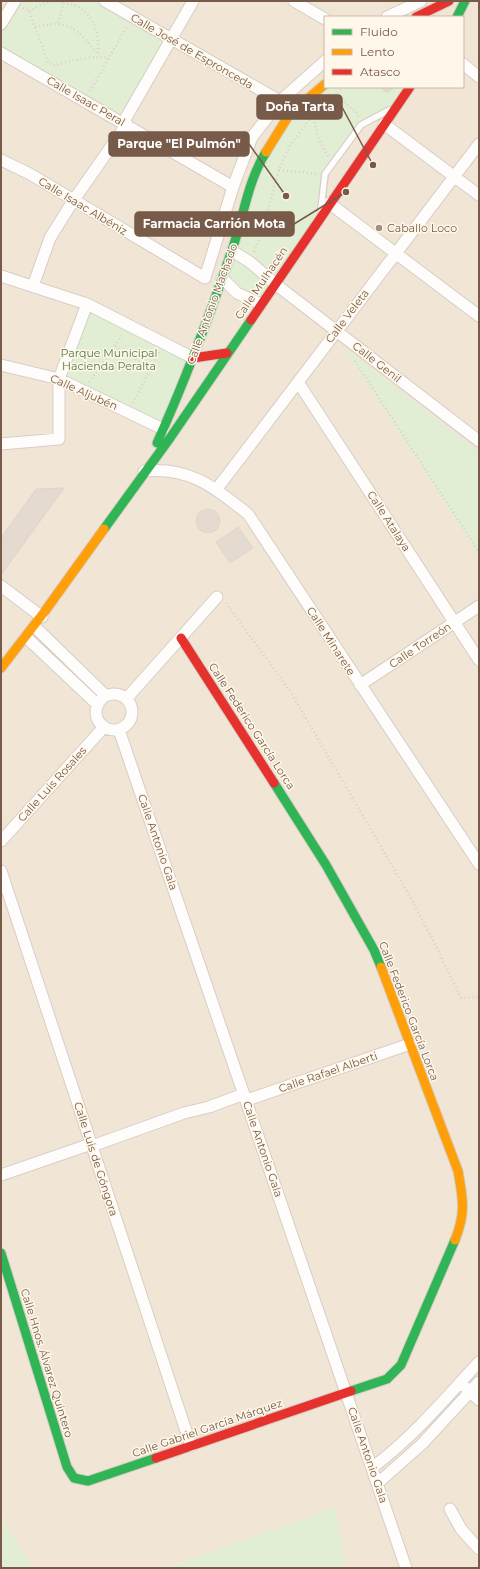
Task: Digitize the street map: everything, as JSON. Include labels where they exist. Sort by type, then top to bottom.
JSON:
[{"type":"street","name":"Calle José de Espronceda","points":[[105,1],[170,40],[280,101]]},
{"type":"street","points":[[33,286],[50,238],[125,124],[170,40],[193,1]]},
{"type":"street","points":[[294,1],[324,18]]},
{"type":"street","points":[[390,16],[424,6],[449,1]]},
{"type":"street","points":[[458,16],[465,1]]},
{"type":"street","points":[[1,24],[14,2]]},
{"type":"street","points":[[417,16],[424,6]]},
{"type":"street","points":[[424,6],[440,16]]},
{"type":"street","name":"Calle Isaac Peral","points":[[1,53],[85,100],[233,187]]},
{"type":"street","name":"Calle Antonio Machado","points":[[205,278],[233,187],[252,137],[280,101],[324,62]]},
{"type":"street","points":[[464,65],[479,77]]},
{"type":"street","name":"Calle Antonio Machado","points":[[144,471],[193,358],[230,256],[257,166],[289,115],[324,85]]},
{"type":"street","name":"Calle Mulhacén","points":[[144,471],[170,438],[274,283],[409,88]]},
{"type":"street","points":[[384,124],[479,195]]},
{"type":"street","name":"Calle Veleta","points":[[216,490],[336,330],[479,144]]},
{"type":"street","name":"Calle Isaac Albéniz","points":[[1,160],[30,174],[73,201],[205,278]]},
{"type":"street","points":[[329,204],[479,316]]},
{"type":"street","name":"Calle Genil","points":[[213,254],[230,256],[250,262],[274,283],[479,441]]},
{"type":"street","points":[[1,276],[87,304],[193,358],[227,353]]},
{"type":"street","points":[[222,278],[237,293],[261,304]]},
{"type":"street","points":[[1,444],[59,439],[58,379],[87,304]]},
{"type":"street","name":"Calle Aljubén","points":[[1,365],[58,379],[163,429]]},
{"type":"street","name":"Calle Atalaya","points":[[298,382],[479,660]]},
{"type":"street","points":[[1,668],[35,627],[144,471]]},
{"type":"street","name":"Calle Minarete","points":[[144,471],[176,471],[193,477],[216,490],[248,514],[360,685],[478,860]]},
{"type":"street","points":[[1,586],[42,617]]},
{"type":"street","points":[[126,699],[217,597]]},
{"type":"street","name":"Calle Torreón","points":[[360,685],[479,606]]},
{"type":"street","points":[[35,627],[106,696]]},
{"type":"street","points":[[26,637],[98,705]]},
{"type":"street","name":"Calle Federico García Lorca","points":[[181,638],[326,865],[374,950],[458,1171],[463,1198],[462,1223],[401,1365],[387,1379],[347,1393]]},
{"type":"street","points":[[117,694],[126,699],[132,708],[131,719],[119,730],[108,730],[97,717],[98,705],[106,696],[117,694]]},
{"type":"street","name":"Calle Luis Rosales","points":[[1,841],[104,727]]},
{"type":"street","name":"Calle Antonio Gala","points":[[119,730],[373,1467],[406,1568]]},
{"type":"street","name":"Calle Luis de Góngora","points":[[1,871],[191,1446]]},
{"type":"street","name":"Calle Rafael Alberti","points":[[1,1175],[184,1113],[245,1097],[410,1044]]},
{"type":"street","name":"Calle Hnos. Álvarez Quintero","points":[[1,1253],[67,1467],[74,1478]]},
{"type":"street","points":[[373,1467],[394,1451],[424,1422],[479,1362]]},
{"type":"street","points":[[378,1483],[422,1444],[479,1382]]},
{"type":"street","points":[[460,1383],[479,1400]]},
{"type":"street","name":"Calle Gabriel García Márquez","points":[[74,1478],[88,1481],[347,1393]]},
{"type":"street","points":[[450,1509],[461,1529],[479,1549]]},
{"type":"lane","points":[[320,217],[325,174],[361,125],[397,106]]},
{"type":"path","points":[[14,2],[29,11],[48,62],[55,66],[65,61],[80,60],[98,56],[109,58]]},
{"type":"path","points":[[29,11],[48,2],[64,2],[79,5],[89,12],[99,41],[98,56]]},
{"type":"path","points":[[58,23],[64,2]]},
{"type":"path","points":[[85,100],[133,17]]},
{"type":"path","points":[[35,27],[58,23],[73,29],[86,40],[98,56]]},
{"type":"path","points":[[330,99],[342,88]]},
{"type":"path","points":[[316,92],[314,120],[321,145],[333,164]]},
{"type":"path","points":[[335,94],[357,113],[361,125]]},
{"type":"path","points":[[250,262],[263,228],[279,170],[289,147],[314,113],[320,108]]},
{"type":"path","points":[[279,170],[325,174]]},
{"type":"path","points":[[83,391],[129,325]]},
{"type":"path","points":[[129,412],[164,343]]},
{"type":"path","points":[[115,346],[150,369]]},
{"type":"path","points":[[352,356],[479,552]]},
{"type":"path","points":[[217,597],[219,594],[290,691],[409,895],[461,998],[479,997]]},
{"type":"shaded area","points":[[1,1],[479,1],[479,1568],[346,1568],[335,1507],[167,1568],[32,1568],[3,1520],[1,1513]]},
{"type":"green space","points":[[15,1],[105,1],[170,40],[123,123],[1,53],[1,24]]},
{"type":"green space","points":[[324,88],[409,88],[397,106],[361,125],[325,174],[320,217],[261,304],[222,278],[257,166],[289,115]]},
{"type":"green space","name":"Parque Municipal Hacienda Peralta","points":[[87,304],[193,358],[163,429],[59,379]]},
{"type":"green space","points":[[348,350],[479,452],[479,555],[347,353]]},
{"type":"green space","points":[[335,1507],[346,1568],[167,1568]]},
{"type":"green space","points":[[3,1520],[32,1568],[1,1568],[1,1523]]},
{"type":"building","points":[[382,88],[394,88],[388,92],[384,91]]},
{"type":"building","points":[[64,488],[1,575],[1,538],[36,489]]},
{"type":"building","points":[[208,509],[216,513],[220,521],[216,529],[208,533],[200,529],[196,521],[200,513]]},
{"type":"building","points":[[238,527],[253,548],[230,563],[216,542]]},
{"type":"traffic: fast","points":[[458,16],[465,1]]},
{"type":"traffic: fast","points":[[157,443],[187,373],[223,277],[254,176],[266,152]]},
{"type":"traffic: fast","points":[[104,529],[170,438],[251,320]]},
{"type":"traffic: fast","points":[[274,783],[326,865],[374,950],[381,967]]},
{"type":"traffic: fast","points":[[351,1391],[387,1379],[401,1365],[455,1240]]},
{"type":"traffic: fast","points":[[1,1253],[67,1467],[74,1478],[88,1481],[156,1458]]},
{"type":"traffic: slow","points":[[266,152],[289,115],[324,85]]},
{"type":"traffic: slow","points":[[1,668],[45,611],[104,529]]},
{"type":"traffic: slow","points":[[381,967],[458,1171],[461,1189],[462,1213],[461,1222],[455,1240]]},
{"type":"traffic: jam","points":[[418,16],[449,1]]},
{"type":"traffic: jam","points":[[251,320],[409,88]]},
{"type":"traffic: jam","points":[[193,358],[227,353]]},
{"type":"traffic: jam","points":[[181,638],[274,783]]},
{"type":"traffic: jam","points":[[156,1458],[351,1391]]},
{"type":"place","name":"Doña Tarta","points":[[373,165]]},
{"type":"place","name":"Farmacia Carrión Mota","points":[[346,192]]},
{"type":"place","name":"Parque \"El Pulmón\"","points":[[286,196]]},
{"type":"place","name":"Caballo Loco","points":[[379,228]]}]
